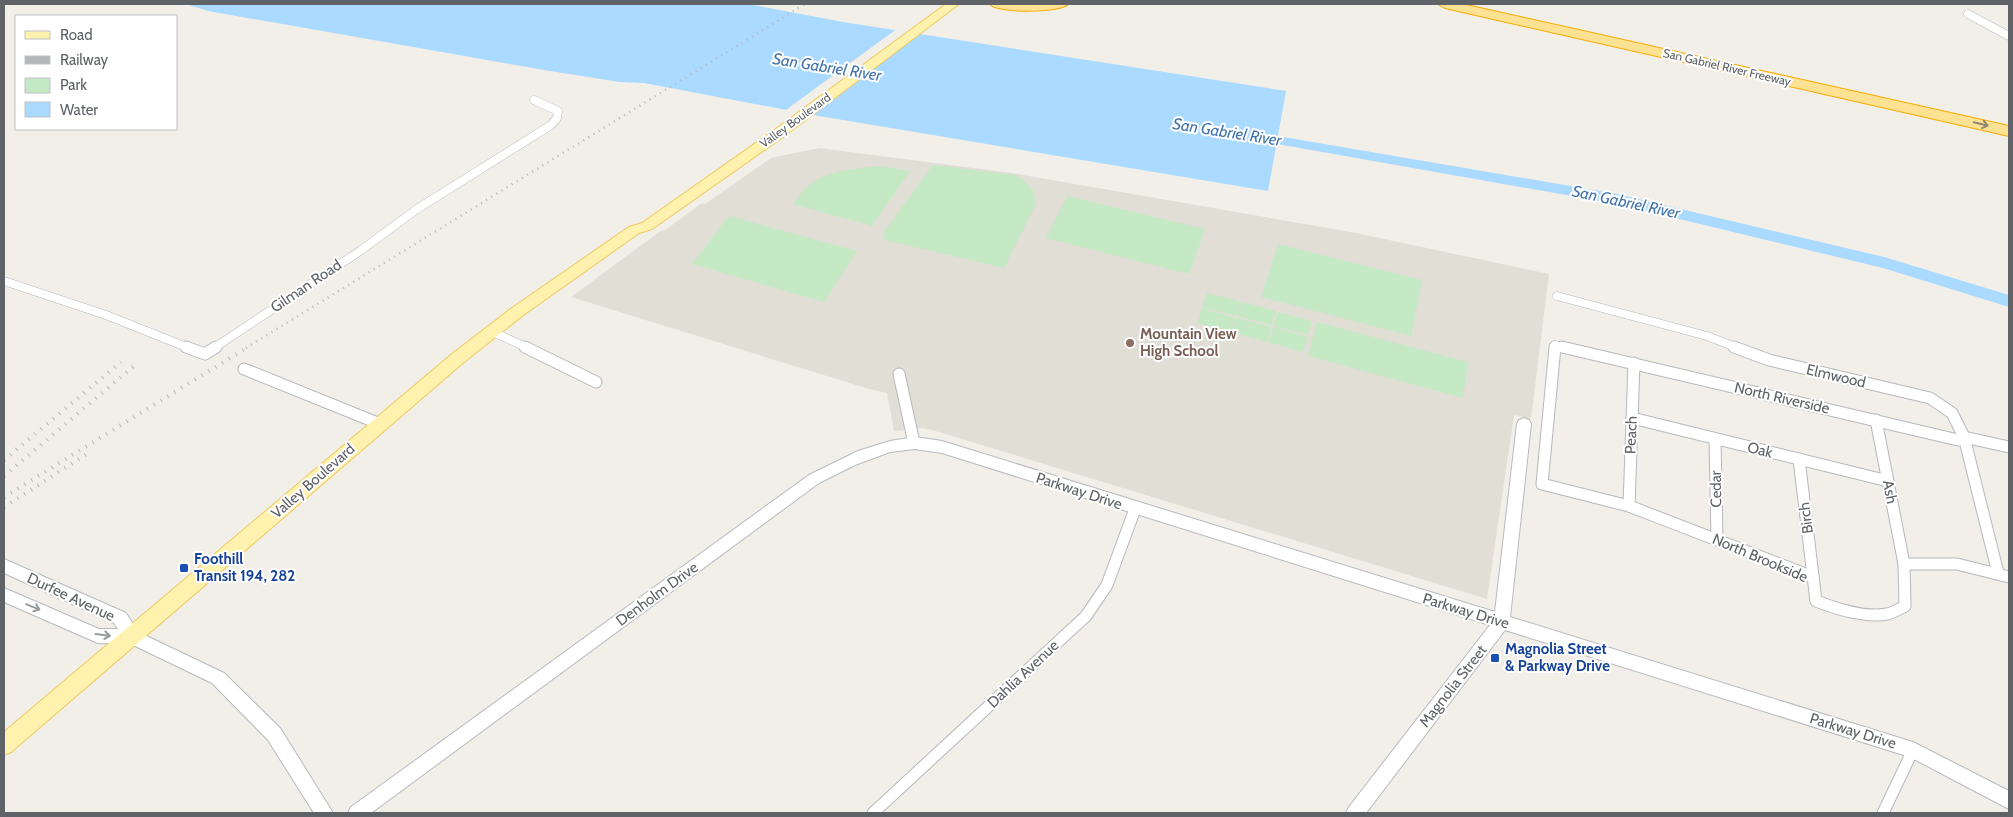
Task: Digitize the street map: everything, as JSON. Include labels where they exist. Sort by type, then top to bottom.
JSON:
[{"type":"highway","points":[[996,4],[1030,7],[1060,4]]},
{"type":"highway","name":"San Gabriel River Freeway","points":[[1455,4],[2009,131]]},
{"type":"highway","points":[[1477,4],[1920,102],[1932,101]]},
{"type":"highway","name":"San Gabriel River Freeway","points":[[1494,4],[2009,118]]},
{"type":"main road","name":"Valley Boulevard","points":[[4,745],[491,331],[634,230],[647,226],[941,4]]},
{"type":"main road","name":"Valley Boulevard","points":[[773,132],[954,4]]},
{"type":"street","points":[[1968,14],[2009,36]]},
{"type":"street","name":"Gilman Road","points":[[6,284],[106,316],[205,354],[360,251],[417,209],[551,125],[558,111],[534,100]]},
{"type":"street","name":"Elmwood","points":[[1557,296],[1707,336],[1769,360],[1930,398],[1947,406],[1957,419],[1964,437],[1998,573]]},
{"type":"street","points":[[491,331],[596,382]]},
{"type":"street","name":"North Riverside","points":[[1542,484],[1555,345],[1958,440],[1964,437],[2009,447]]},
{"type":"street","name":"Peach","points":[[1629,506],[1634,363]]},
{"type":"street","points":[[244,369],[380,424]]},
{"type":"street","points":[[899,374],[914,443]]},
{"type":"street","name":"Oak","points":[[1632,418],[1888,481]]},
{"type":"street","name":"Ash","points":[[1876,420],[1904,564]]},
{"type":"street","points":[[1502,622],[1524,424]]},
{"type":"street","name":"Cedar","points":[[1714,439],[1717,540]]},
{"type":"street","name":"Parkway Drive","points":[[914,443],[942,447],[1135,509],[1913,750],[2009,800]]},
{"type":"street","name":"Denholm Drive","points":[[357,813],[814,479],[861,457],[893,446],[914,443]]},
{"type":"street","name":"Birch","points":[[1799,460],[1813,577]]},
{"type":"street","name":"North Brookside","points":[[1542,484],[1629,506],[1813,577],[1816,601],[1835,608],[1878,615],[1888,614],[1905,606],[1904,564]]},
{"type":"street","name":"Dahlia Avenue","points":[[872,813],[1086,616],[1107,585],[1135,509]]},
{"type":"street","points":[[1904,564],[1948,562],[1973,565],[2009,577]]},
{"type":"street","name":"Durfee Avenue","points":[[4,566],[120,618],[132,637]]},
{"type":"street","name":"Durfee Avenue","points":[[4,595],[98,636],[132,637],[218,678],[274,734],[324,813]]},
{"type":"street","name":"Magnolia Street","points":[[1355,813],[1502,622]]},
{"type":"street","points":[[1883,813],[1913,750]]},
{"type":"shaded area","name":"Mountain View High School","points":[[819,148],[1012,173],[1356,233],[1549,274],[1531,419],[1514,415],[1487,599],[939,432],[923,428],[894,431],[887,393],[571,297],[662,230],[664,231],[702,203],[705,204],[771,158]]},
{"type":"green space","points":[[933,165],[1015,175],[1024,180],[1030,187],[1036,204],[1004,268],[885,240],[883,233]]},
{"type":"green space","points":[[879,166],[910,171],[872,226],[793,204],[808,186],[832,173]]},
{"type":"green space","points":[[1067,196],[1205,229],[1189,274],[1046,238]]},
{"type":"green space","points":[[729,216],[857,251],[824,302],[692,264]]},
{"type":"green space","points":[[1278,244],[1422,280],[1411,336],[1261,297]]},
{"type":"green space","points":[[1207,293],[1241,302],[1236,316],[1202,307]]},
{"type":"green space","points":[[1242,302],[1276,311],[1271,325],[1237,316]]},
{"type":"green space","points":[[1202,308],[1236,318],[1231,332],[1197,323]]},
{"type":"green space","points":[[1278,312],[1312,321],[1308,335],[1273,326]]},
{"type":"green space","points":[[1237,318],[1271,327],[1267,342],[1232,332]]},
{"type":"green space","points":[[1317,322],[1468,362],[1463,398],[1308,356]]},
{"type":"green space","points":[[1273,327],[1308,337],[1303,352],[1268,342]]},
{"type":"water","points":[[186,4],[748,4],[843,22],[1286,91],[1268,191],[819,116],[644,83],[620,82],[550,71],[208,11]]},
{"type":"pier","points":[[898,28],[923,32],[809,117],[783,112]]},
{"type":"waterway","name":"San Gabriel River","points":[[1254,136],[1617,199],[1884,263],[2009,301]]},
{"type":"railway","points":[[246,348],[805,4]]},
{"type":"railway","points":[[4,497],[248,347]]},
{"type":"railway","points":[[4,460],[121,362]]},
{"type":"railway","points":[[4,476],[134,366]]},
{"type":"railway","points":[[4,507],[87,454]]},
{"type":"place","name":"Mountain View High School","points":[[1130,343]]},
{"type":"place","name":"Foothill Transit 194, 282","points":[[184,568]]},
{"type":"place","name":"Magnolia Street & Parkway Drive","points":[[1495,658]]}]
